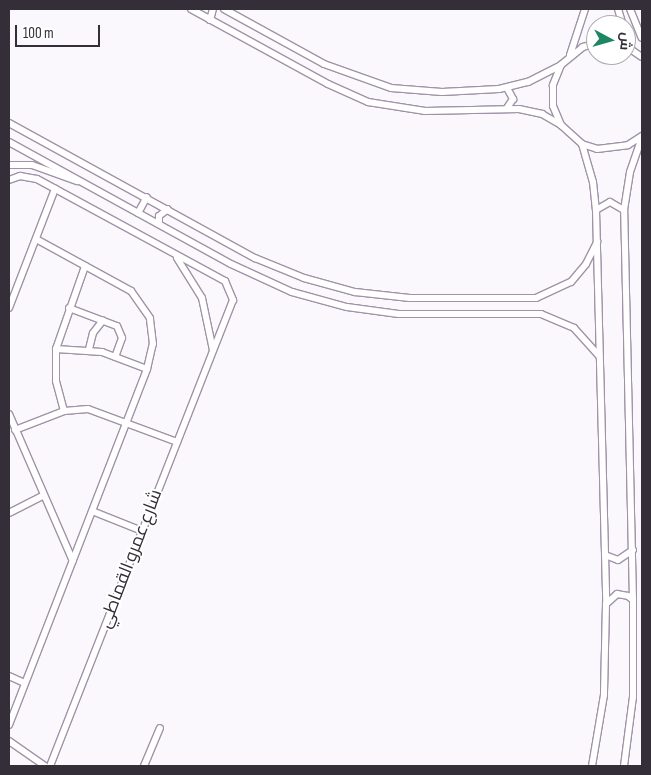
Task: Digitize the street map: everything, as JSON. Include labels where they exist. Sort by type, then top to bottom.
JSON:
[{"type":"street","points":[[191,9],[328,84],[368,102],[426,111],[507,108],[537,113],[561,125],[582,144],[593,182],[596,210],[606,604],[604,695],[592,766]]},
{"type":"street","points":[[210,20],[213,9]]},
{"type":"street","points":[[224,9],[318,61],[374,85],[432,92],[507,88],[562,66]]},
{"type":"street","points":[[561,125],[553,106],[553,85],[562,66],[570,56],[585,9]]},
{"type":"street","points":[[630,9],[642,38]]},
{"type":"street","points":[[570,56],[586,48]]},
{"type":"street","points":[[507,88],[513,99],[507,108]]},
{"type":"street","points":[[9,123],[263,262],[337,288],[410,298],[529,299],[551,294],[571,282],[586,264],[597,242]]},
{"type":"street","points":[[582,144],[612,149],[642,137]]},
{"type":"street","points":[[624,766],[633,697],[633,549],[624,210],[630,172],[642,137]]},
{"type":"street","points":[[9,142],[264,280],[330,303],[416,315],[529,314],[564,321],[583,336],[599,356]]},
{"type":"street","points":[[9,165],[32,165],[66,180],[80,181]]},
{"type":"street","name":"شارع عمرو القماطي","points":[[9,180],[28,176],[225,281],[233,292],[232,306],[50,766]]},
{"type":"street","points":[[9,308],[54,189]]},
{"type":"street","points":[[138,213],[147,197]]},
{"type":"street","points":[[596,210],[610,202],[624,210]]},
{"type":"street","points":[[159,224],[161,213],[168,209]]},
{"type":"street","points":[[9,725],[147,370],[153,330],[146,308],[131,291],[36,239]]},
{"type":"street","name":"شارع عمرو القماطي","points":[[175,256],[202,298],[210,325],[213,352]]},
{"type":"street","points":[[64,411],[56,381],[56,349],[85,266]]},
{"type":"street","points":[[529,299],[533,308],[529,314]]},
{"type":"street","points":[[69,308],[117,326],[121,333],[115,357]]},
{"type":"street","points":[[89,349],[93,333],[103,320]]},
{"type":"street","points":[[56,349],[89,349],[147,370]]},
{"type":"street","points":[[15,430],[64,411],[94,410],[177,442]]},
{"type":"street","points":[[9,414],[43,496],[73,561]]},
{"type":"street","points":[[9,512],[43,496]]},
{"type":"street","points":[[92,511],[142,531]]},
{"type":"street","points":[[605,555],[622,559],[633,549]]},
{"type":"street","points":[[606,604],[617,594],[628,596],[633,600]]},
{"type":"street","points":[[9,676],[25,683]]},
{"type":"street","points":[[144,766],[160,728]]},
{"type":"street","points":[[9,741],[45,766]]}]
